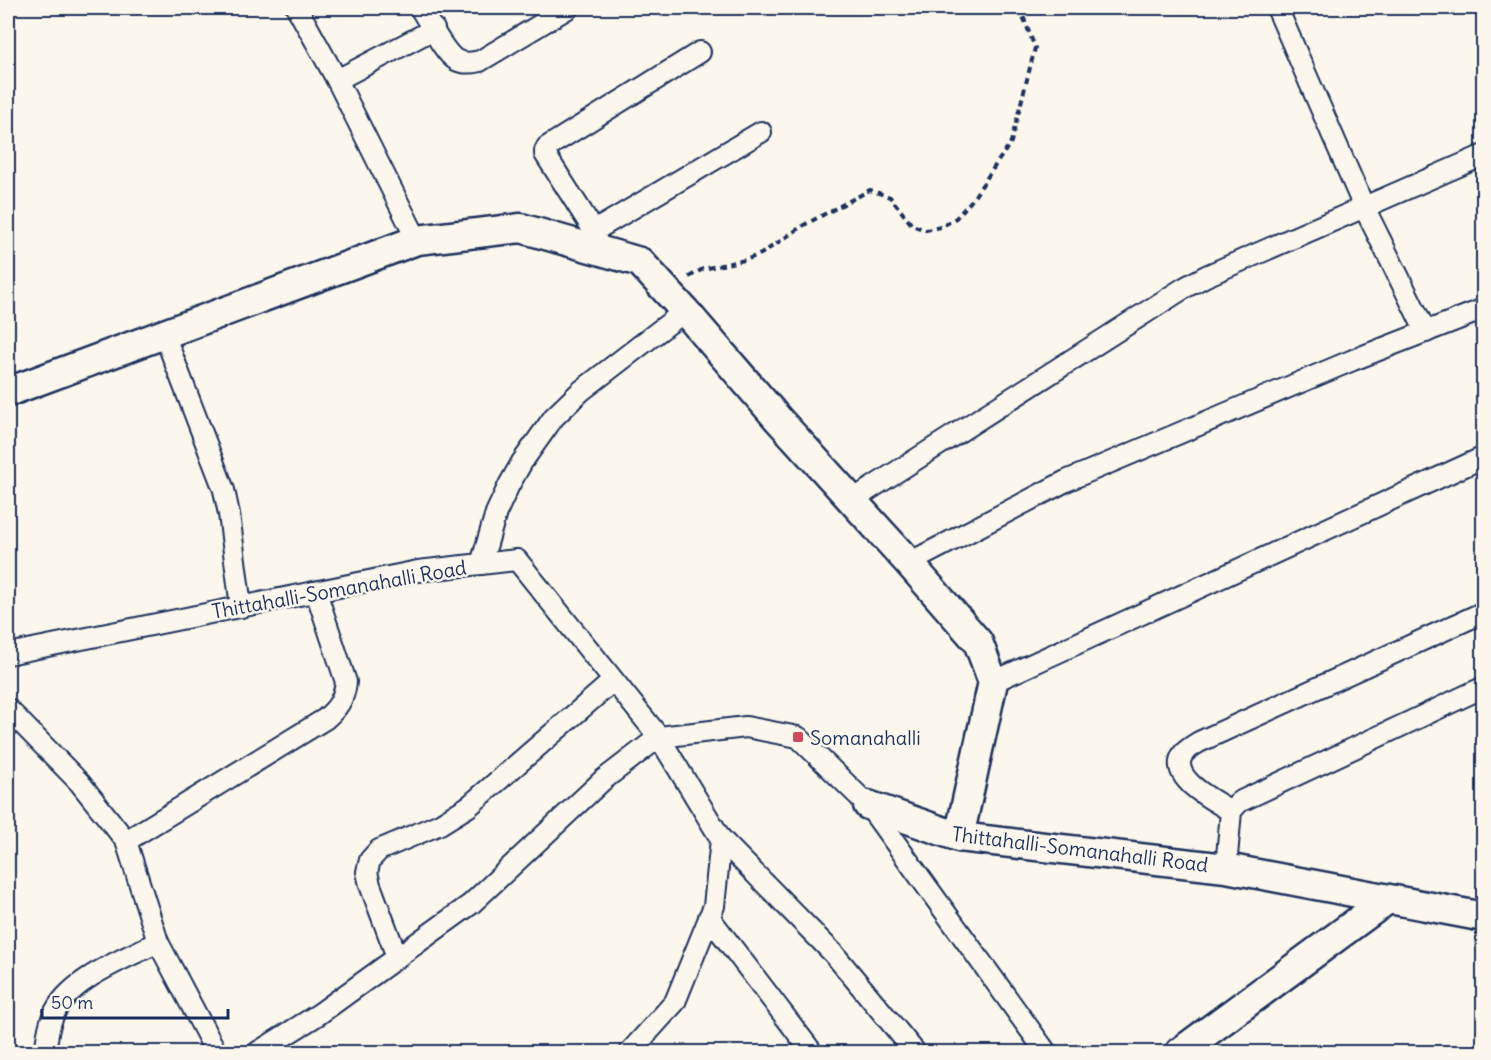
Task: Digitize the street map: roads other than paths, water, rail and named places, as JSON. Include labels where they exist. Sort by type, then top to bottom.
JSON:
[{"type":"street","points":[[297,8],[337,80],[417,240]]},
{"type":"street","points":[[420,8],[449,53],[458,60],[469,63],[480,61],[568,8]]},
{"type":"street","points":[[1277,8],[1364,207],[1426,332]]},
{"type":"street","points":[[337,80],[434,29]]},
{"type":"street","points":[[597,241],[545,154],[547,147],[700,52]]},
{"type":"street","points":[[597,241],[761,132]]},
{"type":"street","points":[[851,501],[1184,288],[1484,155]]},
{"type":"street","points":[[8,392],[417,240],[521,228],[597,241],[640,262],[978,642],[993,682],[959,837]]},
{"type":"street","points":[[481,564],[496,513],[509,486],[554,417],[678,303]]},
{"type":"street","points":[[909,563],[1066,481],[1353,360],[1484,309]]},
{"type":"street","points":[[164,334],[224,490],[241,607]]},
{"type":"street","points":[[993,682],[1484,457]]},
{"type":"street","name":"Thittahalli-Somanahalli Road","points":[[8,654],[418,571],[517,560],[659,738],[746,727],[798,737],[868,805],[959,837],[1226,868],[1484,917]]},
{"type":"street","points":[[126,841],[325,719],[337,708],[344,696],[346,682],[316,591]]},
{"type":"street","points":[[1231,811],[1191,785],[1183,775],[1180,765],[1183,754],[1199,742],[1484,612]]},
{"type":"street","points":[[397,957],[370,885],[367,872],[370,860],[379,850],[440,824],[469,806],[613,681]]},
{"type":"street","points":[[1226,868],[1231,811],[1239,802],[1484,687]]},
{"type":"street","points":[[8,709],[80,783],[126,841],[159,942],[216,1053]]},
{"type":"street","points":[[258,1053],[319,1014],[471,904],[603,780],[659,738],[721,839],[834,954],[915,1053]]},
{"type":"street","points":[[868,805],[1046,1053]]},
{"type":"street","points":[[630,1053],[675,1002],[714,906],[721,839]]},
{"type":"street","points":[[1180,1053],[1388,899]]},
{"type":"street","points":[[710,917],[812,1053]]},
{"type":"street","points":[[45,1053],[52,1016],[66,995],[82,981],[159,942]]},
{"type":"place","name":"Somanahalli","points":[[798,737]]}]
